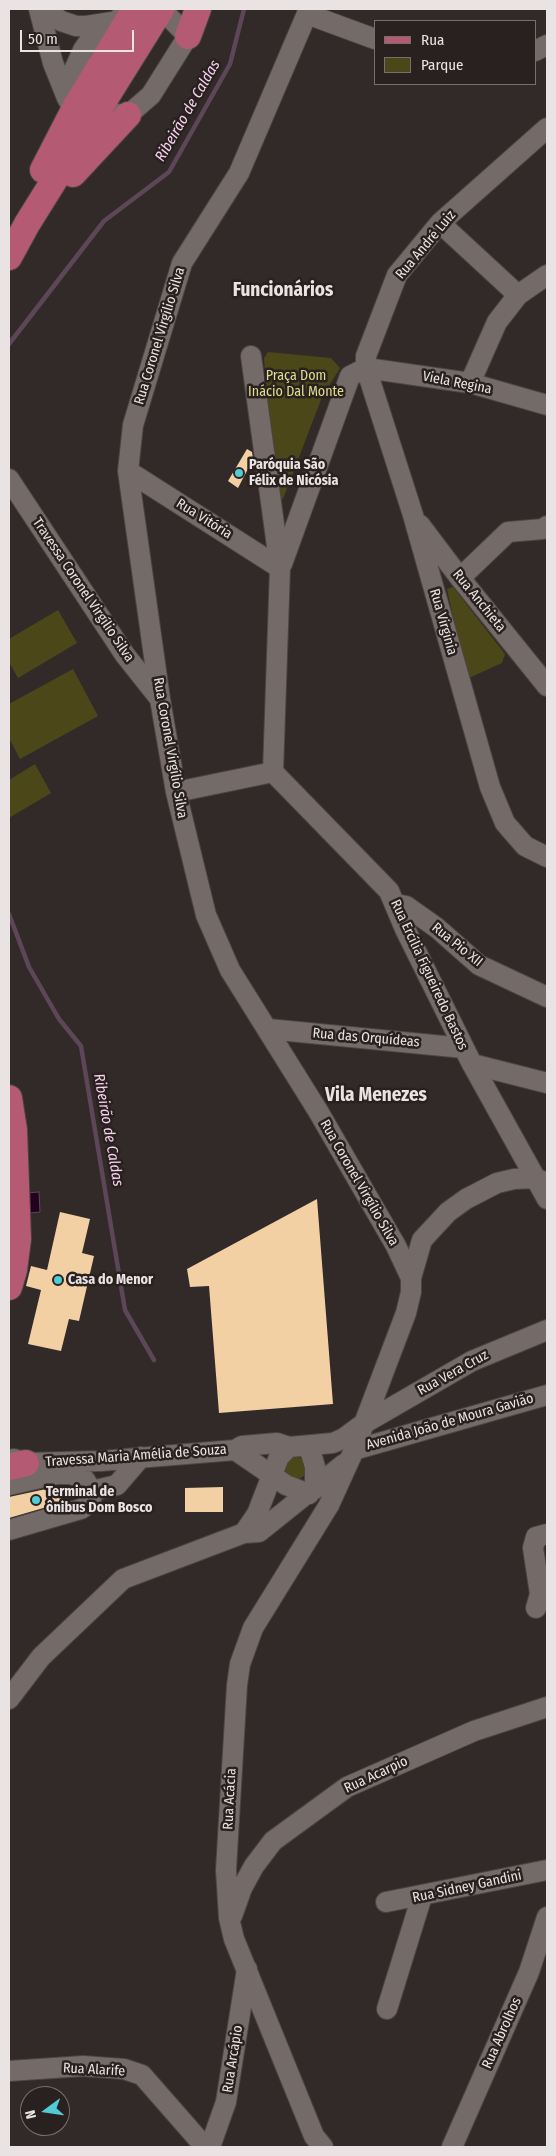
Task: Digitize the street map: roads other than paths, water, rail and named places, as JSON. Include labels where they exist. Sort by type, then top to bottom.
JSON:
[{"type":"main road","points":[[188,36],[198,9]]},
{"type":"main road","points":[[9,257],[18,228],[48,162],[142,11]]},
{"type":"main road","points":[[18,228],[80,108]]},
{"type":"main road","points":[[18,228],[128,115]]},
{"type":"main road","points":[[9,1098],[14,1130],[18,1201],[18,1239],[12,1279]]},
{"type":"street","points":[[39,9],[53,63],[80,108]]},
{"type":"street","points":[[45,9],[61,21],[76,26],[86,26],[142,11],[165,13],[188,36],[151,94],[128,115],[80,108]]},
{"type":"street","points":[[80,108],[70,79],[83,50],[90,40],[142,11]]},
{"type":"street","points":[[308,11],[374,39]]},
{"type":"street","name":"Rua Coronel Virgílio Silva","points":[[308,11],[239,173],[196,236],[182,263],[133,425],[128,471],[160,699],[176,792],[198,886],[213,932],[230,970],[268,1029],[396,1246],[410,1278],[411,1292],[406,1313],[351,1455]]},
{"type":"street","name":"Rua André Luiz","points":[[366,368],[366,356],[397,275],[440,223],[547,128]]},
{"type":"street","points":[[440,223],[518,295]]},
{"type":"street","points":[[470,383],[497,322],[518,295],[547,275]]},
{"type":"street","points":[[176,792],[273,772],[280,568],[251,356]]},
{"type":"street","points":[[280,568],[350,376],[366,368]]},
{"type":"street","name":"Viela Regina","points":[[366,368],[470,383],[547,405]]},
{"type":"street","name":"Rua Virginia","points":[[366,368],[413,515],[490,787],[505,823],[525,846],[547,857]]},
{"type":"street","name":"Rua Vitória","points":[[128,471],[280,568]]},
{"type":"street","name":"Travessa Coronel Virgílio Silva","points":[[9,479],[126,655],[160,699]]},
{"type":"street","name":"Rua Anchieta","points":[[413,515],[460,578],[547,686]]},
{"type":"street","points":[[460,578],[508,532],[543,529],[547,526]]},
{"type":"street","points":[[126,655],[153,646]]},
{"type":"street","name":"Rua Ercília Figueiredo Bastos","points":[[273,772],[389,891],[405,929],[468,1056],[541,1181],[547,1199]]},
{"type":"street","name":"Rua Pio XII","points":[[396,904],[406,906],[437,928],[479,965],[547,997]]},
{"type":"street","name":"Rua das Orquídeas","points":[[268,1029],[468,1056],[547,1083]]},
{"type":"street","points":[[410,1278],[422,1240],[448,1212],[466,1199],[497,1184],[514,1179],[541,1181]]},
{"type":"street","name":"Rua Vera Cruz","points":[[297,1447],[338,1441],[363,1424],[472,1361],[547,1330]]},
{"type":"street","name":"Avenida João de Moura Gavião","points":[[351,1455],[547,1395]]},
{"type":"street","name":"Travessa Maria Amélia de Souza","points":[[15,1462],[141,1457],[235,1450],[242,1446],[277,1443],[297,1447]]},
{"type":"street","points":[[244,1533],[257,1514],[280,1457],[297,1447],[314,1460],[312,1492]]},
{"type":"street","points":[[235,1450],[291,1487],[312,1492]]},
{"type":"street","points":[[9,1699],[41,1657],[124,1579],[244,1533],[259,1532],[312,1492],[351,1455]]},
{"type":"street","name":"Rua Acácia","points":[[323,2147],[314,2136],[247,1969],[229,1918],[226,1870],[234,1719],[240,1664],[253,1628],[329,1505],[351,1455]]},
{"type":"street","points":[[92,1491],[117,1485],[141,1457]]},
{"type":"street","points":[[9,1485],[57,1474],[71,1474],[85,1480],[92,1491],[91,1502],[81,1509],[9,1530]]},
{"type":"street","points":[[536,1608],[540,1594],[533,1548],[536,1537],[547,1534]]},
{"type":"street","name":"Rua Acarpio","points":[[229,1918],[234,1912],[242,1888],[254,1866],[273,1841],[347,1786],[474,1731],[547,1707]]},
{"type":"street","name":"Rua Sidney Gandini","points":[[386,1902],[547,1870]]},
{"type":"street","points":[[387,2009],[422,1896]]},
{"type":"street","name":"Rua Abrolhos","points":[[452,2147],[528,1972],[547,1917]]},
{"type":"street","name":"Rua Arcápio","points":[[210,2147],[226,2102],[247,1969]]},
{"type":"street","name":"Rua Alarife","points":[[9,2071],[83,2066],[124,2069],[142,2075],[205,2147]]},
{"type":"waterway","name":"Ribeirão de Caldas","points":[[9,344],[104,221],[169,172],[230,64],[244,9]]},
{"type":"waterway","name":"Ribeirão de Caldas","points":[[9,914],[29,967],[59,1019],[81,1046],[125,1310],[154,1360]]},
{"type":"place","name":"Paróquia São Félix de Nicósia","points":[[239,473]]},
{"type":"place","name":"Casa do Menor","points":[[58,1280]]},
{"type":"place","name":"Terminal de ônibus Dom Bosco","points":[[36,1500]]},
{"type":"district","name":"Funcionários","points":[[283,291]]},
{"type":"district","name":"Vila Menezes","points":[[376,1096]]},
{"type":"park label","name":"Praça Dom Inácio Dal Monte","points":[[296,384]]}]
